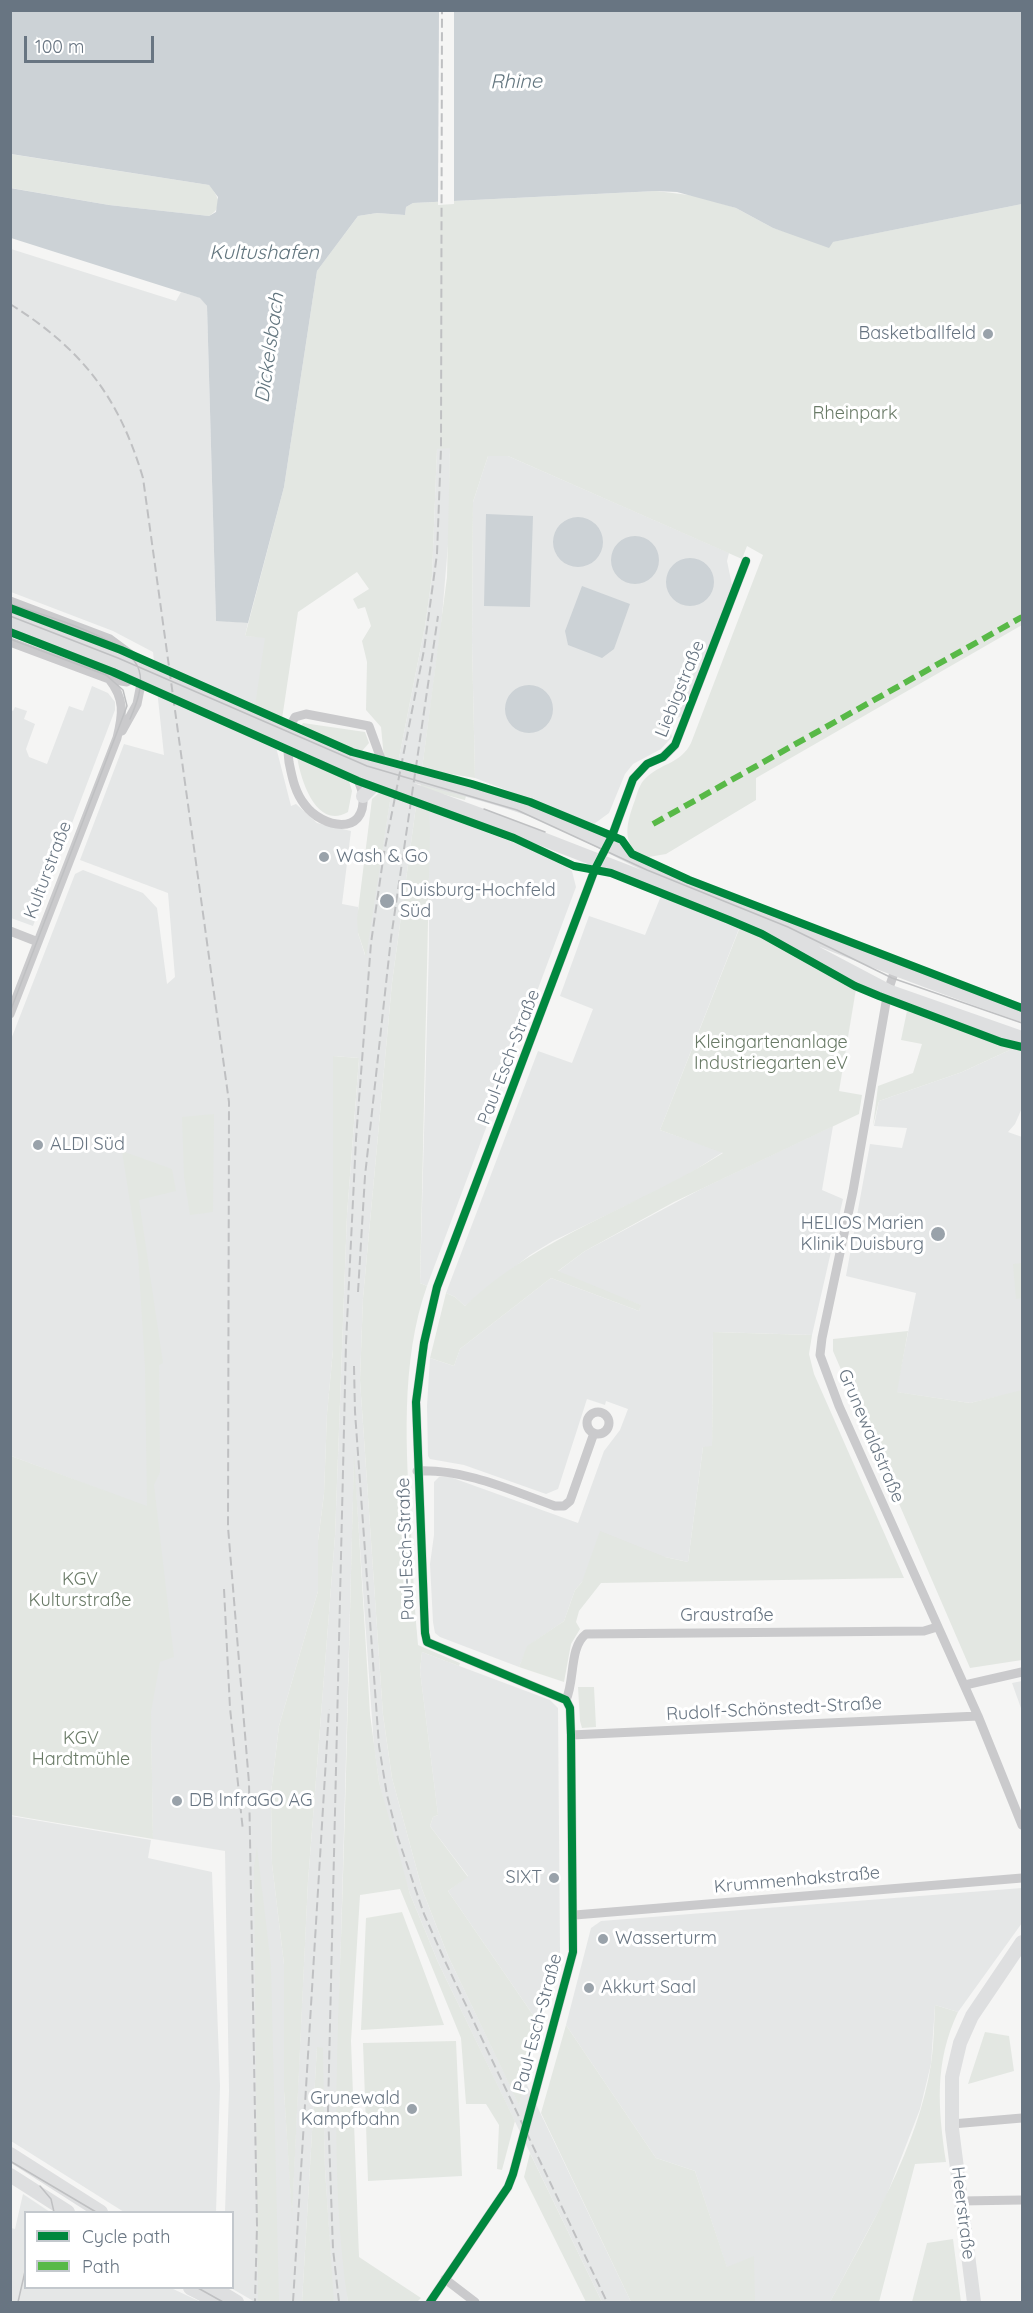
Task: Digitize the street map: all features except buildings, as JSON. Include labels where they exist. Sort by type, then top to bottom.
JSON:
[{"type":"street","name":"Liebigstraße","points":[[608,845],[639,770],[671,751],[675,745],[746,561]]},
{"type":"street","points":[[10,601],[110,639],[139,662],[143,675],[142,691],[130,718],[117,738]]},
{"type":"street","points":[[10,613],[120,654],[311,746]]},
{"type":"street","points":[[10,626],[356,764],[385,782],[600,861],[765,927],[888,991],[1023,1038]]},
{"type":"street","points":[[10,642],[109,680],[124,682],[131,680],[137,673],[139,662]]},
{"type":"street","points":[[109,680],[119,692],[123,702],[117,738]]},
{"type":"street","points":[[356,764],[363,796],[358,817],[347,825],[332,824],[307,808],[292,778],[288,754],[291,723],[295,717],[306,714],[363,723],[372,730],[384,767]]},
{"type":"street","name":"Kulturstraße","points":[[10,1014],[117,738]]},
{"type":"street","points":[[356,764],[375,743]]},
{"type":"street","points":[[356,764],[384,767],[507,801],[561,822],[697,888],[1023,1015]]},
{"type":"street","points":[[363,796],[373,786],[385,782]]},
{"type":"street","name":"Paul-Esch-Straße","points":[[430,2302],[507,2187],[513,2174],[573,1952],[575,1915],[570,1708],[566,1700],[427,1642],[424,1623],[417,1471],[416,1402],[432,1303],[608,845]]},
{"type":"street","points":[[10,931],[38,942]]},
{"type":"street","name":"Grunewaldstraße","points":[[896,967],[888,991],[853,1191],[820,1354],[839,1406],[965,1685],[1023,1825]]},
{"type":"street","points":[[417,1471],[445,1470],[462,1473],[555,1506],[564,1506],[570,1501],[594,1433]]},
{"type":"street","name":"Graustraße","points":[[566,1700],[571,1689],[577,1647],[580,1638],[586,1634],[924,1631],[938,1627]]},
{"type":"street","points":[[965,1685],[1023,1672]]},
{"type":"street","name":"Rudolf-Schönstedt-Straße","points":[[571,1735],[978,1716]]},
{"type":"street","name":"Krummenhakstraße","points":[[575,1915],[1023,1878]]},
{"type":"street","name":"Heerstraße","points":[[974,2302],[952,2124],[952,2077],[960,2043],[983,1995],[1023,1942]]},
{"type":"street","points":[[952,2124],[1023,2118]]},
{"type":"street","points":[[10,2154],[99,2211]]},
{"type":"street","points":[[10,2175],[66,2211]]},
{"type":"street","points":[[961,2201],[1023,2200]]},
{"type":"street","points":[[445,2279],[476,2302]]},
{"type":"street","points":[[192,2289],[217,2302]]},
{"type":"street","points":[[216,2289],[237,2302]]},
{"type":"shaded area","points":[[11,249],[176,301],[181,292],[201,298],[207,306],[216,620],[248,623],[245,636],[265,637],[276,635],[320,478],[343,432],[386,381],[435,349],[481,330],[507,324],[695,314],[772,305],[810,300],[841,290],[841,293],[903,283],[1022,257],[1022,264],[771,314],[649,325],[519,331],[482,339],[435,358],[396,385],[377,403],[339,456],[320,500],[285,634],[276,747],[291,806],[296,804],[317,823],[351,831],[342,904],[358,907],[358,933],[365,955],[391,795],[416,806],[392,983],[363,1298],[360,1380],[383,1715],[392,1778],[422,1889],[448,1956],[519,2104],[525,2081],[631,2302],[602,2302],[438,1962],[410,1894],[393,1841],[379,1782],[374,1747],[354,1463],[339,2012],[338,2170],[348,2302],[334,2302],[333,2298],[325,2169],[322,2048],[317,2048],[302,2302],[255,2302],[233,2289],[234,2211],[225,2211],[229,2091],[225,1851],[153,1839],[147,1507],[11,1456],[10,1042],[75,874],[83,870],[143,893],[157,908],[167,984],[175,977],[168,893],[80,860],[124,744],[164,755],[153,652],[113,631],[11,592]],"holes":[[[333,1056],[359,1058],[347,1214],[335,1536],[308,1881],[292,2210],[284,2091],[284,1964],[272,1864],[271,1793],[279,1726],[318,1591],[318,1541],[324,1494],[327,1414],[333,1350]]]},
{"type":"shaded area","points":[[437,448],[450,448],[449,533],[441,628],[422,769],[398,763],[425,626],[432,576]]},
{"type":"shaded area","points":[[488,456],[508,456],[729,553],[727,561],[732,585],[682,716],[672,720],[662,716],[659,725],[670,730],[672,737],[661,749],[633,764],[625,774],[609,813],[594,824],[475,778],[472,642],[473,502]]},
{"type":"shaded area","points":[[92,686],[108,693],[115,702],[115,710],[33,926],[11,918],[11,710],[13,711],[15,707],[27,711],[24,719],[35,724],[26,749],[29,757],[47,764],[69,706],[83,711]]},
{"type":"shaded area","points":[[429,811],[553,857],[572,871],[576,887],[427,1286],[420,1283],[429,947]]},
{"type":"shaded area","points":[[661,896],[740,926],[660,1130],[723,1152],[681,1179],[553,1241],[530,1255],[465,1306],[446,1293],[538,1051],[572,1063],[593,1009],[560,996],[589,916],[645,935]]},
{"type":"shaded area","name":"HELIOS Marien Klinik Duisburg","points":[[1014,1048],[1022,1050],[1022,1108],[1015,1124],[1008,1132],[1022,1137],[1022,1391],[970,1403],[896,1392],[916,1293],[846,1276],[870,1144],[902,1148],[907,1128],[874,1126],[879,1101],[962,1072]]},
{"type":"shaded area","points":[[833,1126],[822,1190],[843,1199],[812,1335],[713,1332],[712,1447],[703,1447],[688,1562],[665,1557],[582,1582],[575,1590],[564,1621],[528,1646],[519,1667],[440,1637],[435,1633],[433,1622],[430,1564],[434,1535],[434,1482],[439,1477],[450,1477],[578,1523],[604,1451],[620,1430],[628,1409],[606,1401],[605,1405],[587,1399],[558,1489],[546,1494],[464,1465],[430,1459],[428,1456],[427,1406],[430,1358],[454,1366],[460,1349],[551,1278],[639,1311],[640,1305],[557,1272],[585,1251],[703,1188]]},
{"type":"shaded area","points":[[422,1652],[550,1700],[558,1708],[560,1952],[540,2025],[448,1891],[468,1876],[430,1826],[433,1817],[438,1815],[420,1671]]},
{"type":"shaded area","points":[[1022,1681],[1022,1711],[1012,1683]]},
{"type":"shaded area","points":[[11,1816],[151,1840],[148,1858],[212,1872],[220,2086],[216,2211],[122,2211],[11,2141]]},
{"type":"shaded area","points":[[1022,1888],[1022,1923],[958,2012],[935,2005],[931,2064],[920,2109],[886,2197],[830,2302],[734,2302],[727,2268],[695,2171],[656,2158],[566,2025],[591,1928],[601,1921]]},
{"type":"shaded area","points":[[23,2194],[48,2211],[24,2211],[24,2289],[173,2289],[201,2302],[11,2302],[11,2228],[15,2229]]},
{"type":"green space","points":[[10,154],[209,185],[217,198],[217,209],[209,216],[109,205],[11,188]]},
{"type":"green space","name":"Rheinpark","points":[[656,191],[697,196],[736,208],[773,228],[829,245],[832,242],[1022,204],[1022,625],[756,778],[756,800],[666,854],[643,858],[631,846],[628,839],[628,824],[632,808],[645,778],[677,759],[691,743],[763,555],[747,546],[742,559],[508,456],[488,456],[473,502],[472,642],[475,778],[422,769],[447,577],[450,448],[437,449],[432,576],[425,626],[398,763],[384,758],[381,727],[366,710],[367,662],[362,641],[371,626],[365,607],[358,609],[353,599],[369,589],[357,572],[298,612],[282,719],[255,706],[265,638],[245,636],[284,487],[317,271],[358,216],[377,213],[405,215],[406,207],[413,203]]},
{"type":"green space","points":[[303,723],[365,732],[369,743],[362,751],[353,750],[301,727]]},
{"type":"green space","points":[[297,756],[348,778],[352,791],[348,812],[337,816],[327,814],[319,808],[306,788]]},
{"type":"green space","points":[[421,784],[466,796],[465,800],[420,788]]},
{"type":"green space","points":[[380,792],[391,795],[366,957],[358,933],[357,919],[372,799]]},
{"type":"green space","points":[[416,806],[429,811],[430,831],[420,1283],[427,1286],[412,1345],[409,1376],[407,1438],[409,1501],[418,1645],[460,1663],[459,1666],[422,1652],[420,1671],[438,1815],[433,1817],[430,1826],[468,1877],[448,1891],[540,2025],[519,2105],[448,1956],[422,1889],[392,1778],[383,1715],[360,1380],[363,1298],[392,983]]},
{"type":"green space","name":"Kleingartenanlage Industriegarten eV","points":[[740,927],[772,941],[856,989],[839,1091],[862,1095],[859,1114],[674,1202],[585,1251],[558,1271],[641,1305],[639,1311],[551,1278],[460,1349],[454,1366],[430,1358],[446,1293],[465,1306],[494,1281],[557,1241],[723,1153],[660,1130]]},
{"type":"green space","points":[[898,1000],[1022,1043],[1022,1045],[984,1034]]},
{"type":"green space","points":[[907,1011],[1014,1048],[962,1072],[879,1101],[873,1126],[878,1086],[913,1073],[922,1044],[901,1040]]},
{"type":"green space","points":[[333,1056],[359,1058],[347,1214],[335,1536],[308,1881],[292,2218],[284,2091],[284,1964],[272,1864],[271,1793],[279,1726],[318,1591],[318,1541],[324,1494],[327,1414],[333,1350]]},
{"type":"green space","points":[[214,1114],[213,1212],[190,1215],[184,1177],[182,1117]]},
{"type":"green space","points":[[122,1151],[172,1169],[176,1191],[139,1200],[163,1363],[159,1365],[160,1472],[154,1485],[174,1657],[160,1662],[151,1712],[153,1839],[10,1815],[11,1456],[147,1506],[145,1367],[138,1254]]},
{"type":"green space","points":[[1022,1263],[1022,1298],[1016,1299],[1013,1264]]},
{"type":"green space","points":[[908,1331],[897,1392],[970,1403],[1022,1390],[1022,1660],[970,1668],[833,1351],[833,1339]]},
{"type":"green space","points":[[713,1332],[812,1335],[809,1354],[814,1374],[904,1578],[601,1583],[579,1611],[576,1622],[580,1629],[571,1644],[564,1682],[519,1667],[527,1646],[564,1621],[575,1590],[582,1582],[600,1531],[665,1557],[688,1562],[703,1447],[712,1446]]},
{"type":"green space","points":[[354,1452],[370,1714],[379,1782],[410,1894],[438,1962],[515,2121],[502,2170],[497,2169],[499,2125],[486,2104],[466,2104],[461,2038],[400,1889],[360,1895],[351,2041],[359,2257],[421,2298],[417,2302],[348,2302],[338,2206],[337,2056]]},
{"type":"green space","points":[[578,1687],[594,1687],[596,1727],[582,1728]]},
{"type":"green space","points":[[257,1847],[271,1965],[279,2302],[258,2302],[254,1866]]},
{"type":"green space","points":[[402,1912],[444,2025],[361,2030],[366,1918]]},
{"type":"green space","points":[[935,2005],[958,2012],[945,2049],[940,2086],[941,2123],[946,2162],[915,2164],[879,2302],[830,2302],[890,2187],[915,2125],[925,2095],[931,2064]]},
{"type":"green space","points":[[566,2025],[656,2158],[695,2171],[727,2267],[754,2256],[755,2302],[631,2302],[541,2113]]},
{"type":"green space","points":[[985,2032],[1009,2036],[1014,2071],[968,2084]]},
{"type":"green space","name":"Grunewald Kampfbahn","points":[[456,2041],[462,2176],[368,2181],[363,2043]]},
{"type":"green space","points":[[317,2047],[323,2048],[325,2169],[334,2302],[302,2302]]},
{"type":"green space","points":[[530,2153],[602,2302],[586,2302],[524,2177]]},
{"type":"green space","points":[[953,2239],[961,2302],[912,2302],[927,2243]]},
{"type":"water","points":[[11,11],[1022,11],[1022,204],[833,242],[829,248],[773,228],[736,208],[677,192],[656,191],[413,203],[406,207],[405,215],[377,213],[358,216],[317,271],[284,487],[248,623],[216,621],[207,306],[200,298],[11,238],[10,188],[109,205],[209,216],[216,212],[218,197],[209,185],[11,154]]},
{"type":"water","points":[[486,514],[533,516],[530,607],[484,606]]},
{"type":"water","points":[[573,517],[583,517],[596,524],[603,537],[603,547],[596,560],[583,567],[573,567],[564,563],[557,556],[553,547],[553,537],[557,528],[564,521]]},
{"type":"water","points":[[635,536],[652,543],[659,560],[652,577],[635,584],[618,577],[611,560],[618,543]]},
{"type":"water","points":[[685,558],[695,558],[710,568],[714,582],[713,591],[704,602],[695,606],[685,606],[670,596],[666,587],[666,577],[676,562]]},
{"type":"water","points":[[582,586],[630,604],[614,649],[602,658],[568,645],[565,631]]},
{"type":"water","points":[[529,685],[546,692],[553,709],[546,726],[529,733],[512,726],[505,709],[512,692]]},
{"type":"pier","points":[[439,11],[454,11],[454,204],[438,205]]},
{"type":"tram line","points":[[10,604],[82,629],[102,638],[132,658],[139,670],[141,682],[130,719]]},
{"type":"tram line","points":[[10,616],[118,658],[367,766],[517,810],[647,870],[788,927],[892,978],[1022,1023]]},
{"type":"tram line","points":[[10,639],[106,675],[123,690],[127,706],[10,1012]]},
{"type":"tram line","points":[[484,809],[545,832]]},
{"type":"tram line","points":[[10,2161],[94,2211]]},
{"type":"tram line","points":[[40,2186],[51,2199],[54,2211]]},
{"type":"tram line","points":[[18,2302],[24,2276]]},
{"type":"tram line","points":[[200,2289],[223,2302]]},
{"type":"railway","points":[[339,2302],[333,2249],[328,2110],[346,1343],[356,1139],[371,943],[384,853],[424,650],[437,554],[441,448],[442,10]]},
{"type":"railway","points":[[10,304],[58,339],[94,378],[122,423],[143,478],[229,1102],[228,1527],[249,1783],[257,2226],[255,2302]]},
{"type":"railway","points":[[358,1292],[365,1176],[391,938],[438,616]]},
{"type":"railway","points":[[354,1366],[355,1412],[379,1746],[387,1795],[398,1838],[424,1914],[444,1959],[607,2302]]},
{"type":"railway","points":[[224,1589],[230,1708],[243,1831]]},
{"type":"railway","points":[[293,2302],[329,1709]]},
{"type":"marked path","points":[[653,824],[1022,617]]},
{"type":"cycle path","points":[[430,2302],[508,2187],[573,1952],[570,1708],[566,1700],[427,1642],[416,1402],[424,1343],[437,1287],[595,869],[612,836],[633,779],[647,764],[663,757],[675,745],[746,561]]},
{"type":"cycle path","points":[[10,608],[121,650],[352,752],[530,802],[622,840],[632,854],[689,880],[1022,1008]]},
{"type":"cycle path","points":[[10,632],[113,672],[358,781],[514,838],[574,866],[611,873],[729,920],[762,934],[855,986],[879,996],[1001,1042],[1022,1047]]},
{"type":"place","name":"Basketballfeld","points":[[988,334]]},
{"type":"place","name":"Wash & Go","points":[[324,857]]},
{"type":"place","name":"Duisburg-Hochfeld Süd","points":[[387,901]]},
{"type":"place","name":"ALDI Süd","points":[[38,1145]]},
{"type":"place","name":"HELIOS Marien Klinik Duisburg","points":[[938,1234]]},
{"type":"place","name":"DB InfraGO AG","points":[[177,1801]]},
{"type":"place","name":"SIXT","points":[[554,1878]]},
{"type":"place","name":"Wasserturm","points":[[603,1939]]},
{"type":"place","name":"Akkurt Saal","points":[[589,1988]]},
{"type":"place","name":"Grunewald Kampfbahn","points":[[412,2109]]},
{"type":"water label","name":"Rhine","points":[[516,82]]},
{"type":"water label","name":"Kultushafen","points":[[264,253]]},
{"type":"water label","name":"Dickelsbach","points":[[270,348]]},
{"type":"park label","name":"KGV Kulturstraße","points":[[80,1590]]},
{"type":"park label","name":"KGV Hardtmühle","points":[[81,1749]]}]
